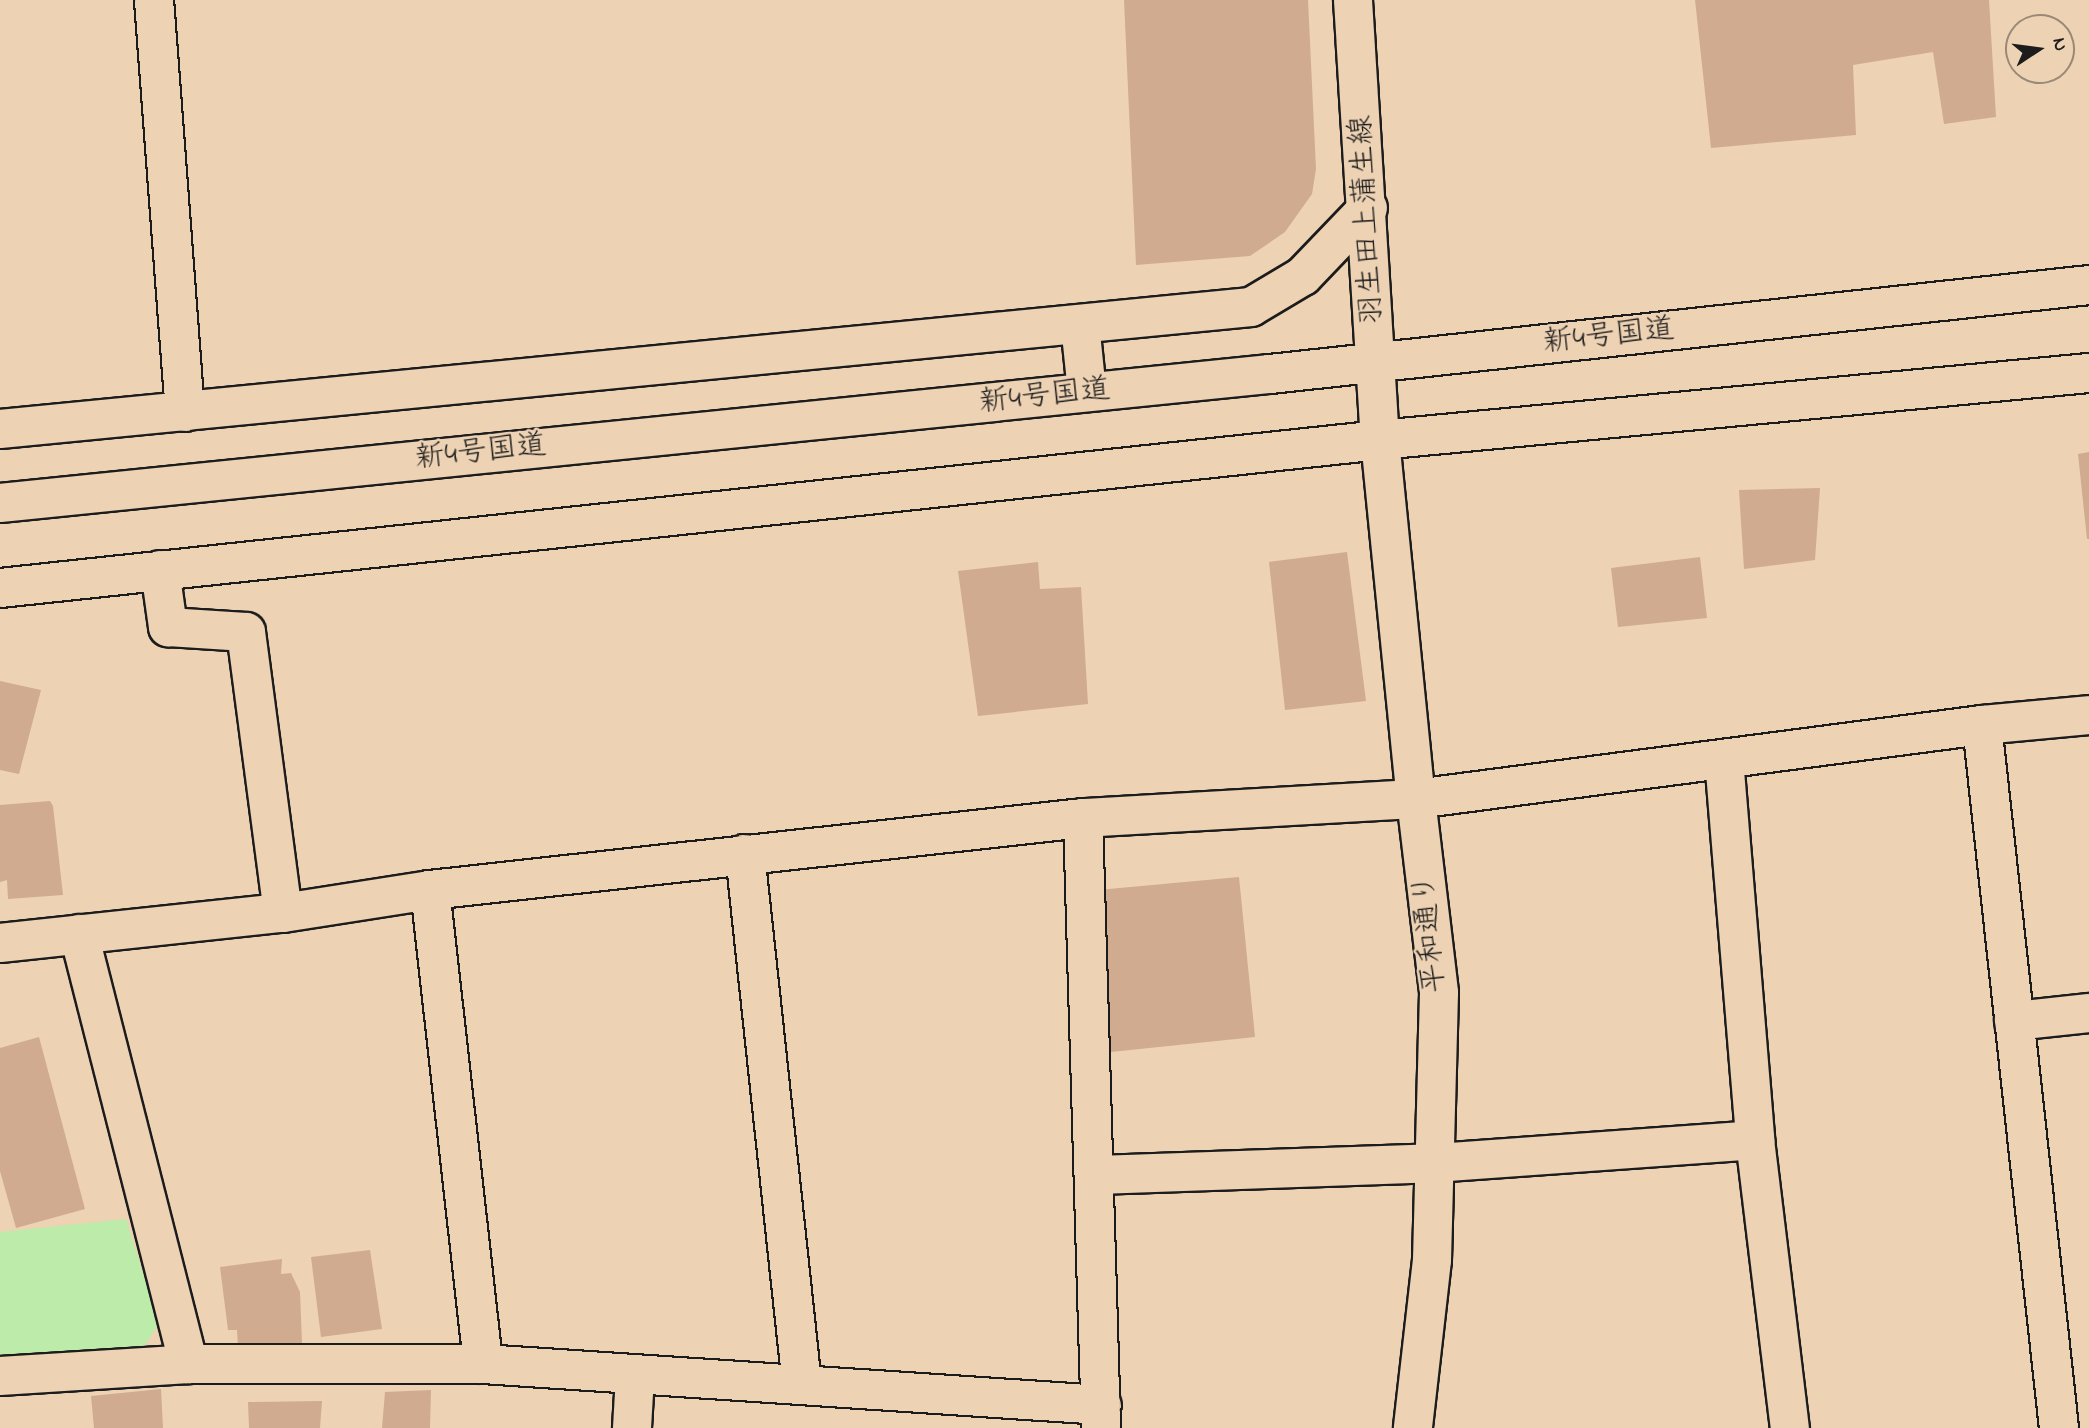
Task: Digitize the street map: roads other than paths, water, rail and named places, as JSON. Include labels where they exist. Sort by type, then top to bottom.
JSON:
[{"type":"main road","points":[[155,0],[184,412]]},
{"type":"main road","name":"羽生田上蒲生線","points":[[1353,0],[1368,208],[1380,440]]},
{"type":"main road","points":[[0,429],[1251,307],[1303,276],[1368,208]]},
{"type":"main road","name":"新4号国道","points":[[0,503],[1376,363],[2089,285]]},
{"type":"main road","points":[[1080,324],[1087,392]]},
{"type":"main road","points":[[0,588],[1380,440],[2089,373]]},
{"type":"main road","name":"平和通り","points":[[1380,440],[1416,799],[1439,993],[1432,1260],[1413,1428]]},
{"type":"main road","points":[[160,570],[168,627],[246,632],[283,913]]},
{"type":"main road","points":[[0,943],[283,913],[430,890],[1083,818],[1416,799],[1982,724],[2089,715]]},
{"type":"main road","points":[[1982,724],[2060,1428]]},
{"type":"main road","points":[[1724,759],[1755,1140],[1790,1428]]},
{"type":"main road","points":[[0,1376],[189,1364],[483,1364],[802,1385],[1101,1417],[1083,818]]},
{"type":"main road","points":[[745,854],[802,1385]]},
{"type":"main road","points":[[430,890],[483,1364]]},
{"type":"main road","points":[[79,934],[189,1364]]},
{"type":"main road","points":[[2014,1021],[2089,1013]]},
{"type":"main road","points":[[1095,1175],[1435,1163],[1755,1140]]},
{"type":"main road","points":[[632,1428],[635,1376]]}]
